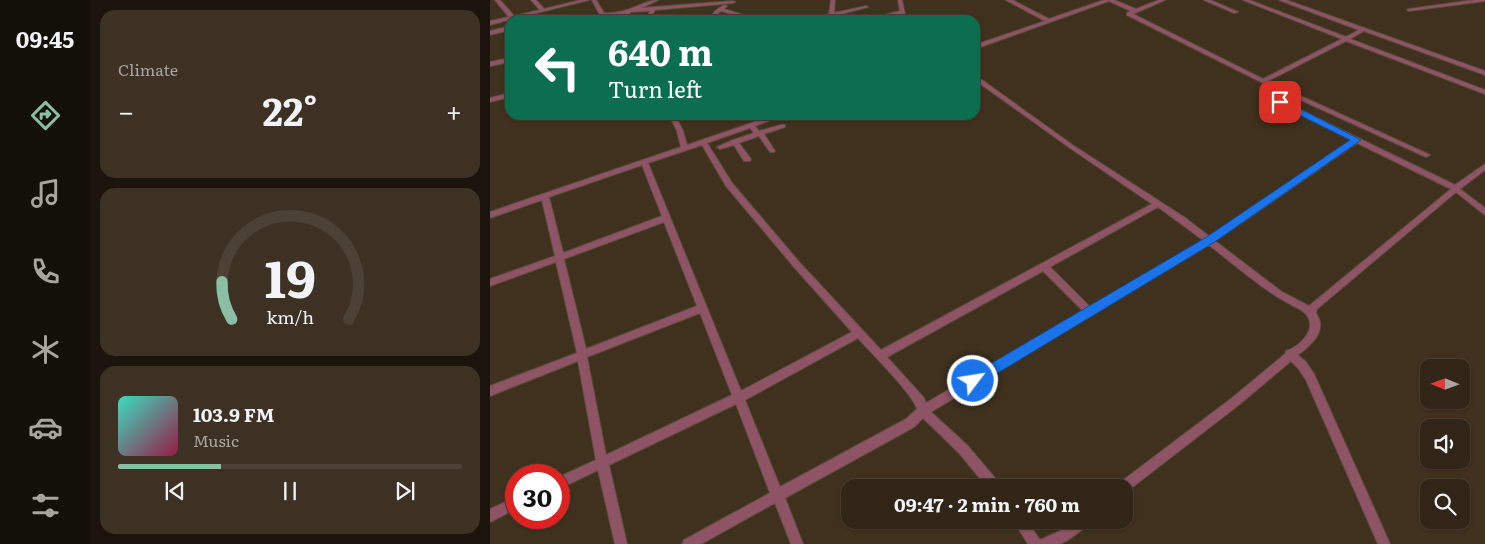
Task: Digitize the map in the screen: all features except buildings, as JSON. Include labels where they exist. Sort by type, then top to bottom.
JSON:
[{"type":"street","points":[[532,0],[542,9]]},
{"type":"street","points":[[526,15],[566,2],[587,0]]},
{"type":"street","points":[[594,0],[604,14],[735,1]]},
{"type":"street","points":[[628,11],[656,0]]},
{"type":"street","points":[[678,7],[695,0]]},
{"type":"street","points":[[832,15],[833,0]]},
{"type":"street","points":[[865,0],[868,15]]},
{"type":"street","points":[[900,0],[904,15]]},
{"type":"street","points":[[1008,0],[1049,21]]},
{"type":"street","points":[[980,44],[1109,0],[1135,10]]},
{"type":"street","points":[[1163,0],[1129,14],[1263,81],[1426,155]]},
{"type":"street","points":[[1206,0],[1236,12]]},
{"type":"street","points":[[1245,0],[1485,92]]},
{"type":"street","points":[[1281,0],[1485,73]]},
{"type":"street","points":[[1463,0],[1485,6]]},
{"type":"street","points":[[1409,10],[1485,0]]},
{"type":"street","points":[[490,5],[498,1],[511,15]]},
{"type":"street","points":[[714,15],[719,9],[735,1]]},
{"type":"street","points":[[840,15],[866,8]]},
{"type":"street","points":[[650,15],[653,9]]},
{"type":"street","points":[[719,9],[740,15]]},
{"type":"street","points":[[628,11],[628,15]]},
{"type":"street","points":[[890,15],[902,12]]},
{"type":"street","points":[[490,23],[505,21]]},
{"type":"street","points":[[490,33],[505,29]]},
{"type":"street","points":[[1263,81],[1363,30]]},
{"type":"street","points":[[490,64],[505,61]]},
{"type":"street","points":[[980,81],[1072,147],[1209,240],[1279,294],[1311,312],[1316,324],[1314,332],[1307,342],[1290,354],[1236,401],[1133,480]]},
{"type":"street","points":[[490,100],[505,96]]},
{"type":"street","points":[[1280,102],[1455,188],[1485,212]]},
{"type":"street","points":[[674,120],[680,131],[684,148]]},
{"type":"street","points":[[490,215],[766,120]]},
{"type":"street","points":[[751,125],[772,151]]},
{"type":"street","points":[[720,147],[783,126]]},
{"type":"street","points":[[688,544],[776,494],[910,423],[923,411],[1209,240],[1357,140]]},
{"type":"street","points":[[703,141],[729,184],[859,334],[920,401],[923,411],[963,449],[988,479]]},
{"type":"street","points":[[736,141],[747,159]]},
{"type":"street","points":[[644,162],[797,544]]},
{"type":"street","points":[[1311,312],[1313,307],[1347,282],[1455,188],[1485,166]]},
{"type":"street","points":[[545,195],[582,355],[602,462],[621,544]]},
{"type":"street","points":[[880,356],[1158,204]]},
{"type":"street","points":[[490,284],[666,218]]},
{"type":"street","points":[[1044,266],[1089,312]]},
{"type":"street","points":[[490,391],[702,308]]},
{"type":"street","points":[[570,478],[738,396],[859,334]]},
{"type":"street","points":[[1290,354],[1302,365],[1310,377],[1384,544]]},
{"type":"street","points":[[490,516],[505,508]]},
{"type":"street","points":[[1025,529],[1035,544]]},
{"type":"street","points":[[1044,544],[1064,536],[1074,529]]},
{"type":"route","points":[[973,381],[1209,240],[1357,140],[1280,102]]}]
